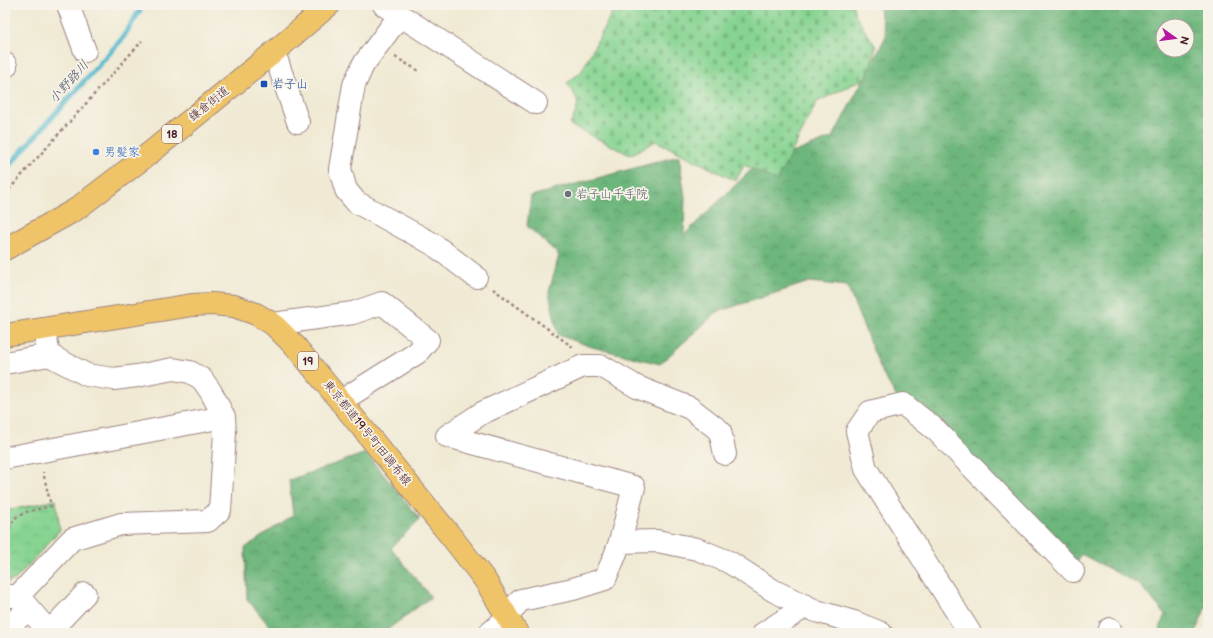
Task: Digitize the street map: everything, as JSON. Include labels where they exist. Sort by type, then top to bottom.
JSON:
[{"type":"main road","name":"鎌倉街道","points":[[5,249],[74,210],[150,153],[329,5]]},
{"type":"main road","name":"東京都道19号町田調布線","points":[[5,335],[192,305],[212,304],[234,306],[256,314],[273,324],[296,348],[341,401],[485,580],[512,625]]},
{"type":"street","points":[[68,5],[85,51]]},
{"type":"street","points":[[476,277],[433,244],[356,202],[346,190],[340,169],[354,85],[363,65],[377,46],[392,10],[536,103]]},
{"type":"street","points":[[274,52],[298,122]]},
{"type":"street","points":[[273,324],[353,313],[382,303],[428,340],[417,353],[341,401]]},
{"type":"street","points":[[44,329],[49,355]]},
{"type":"street","points":[[5,363],[49,355],[87,375],[114,379],[173,369],[190,372],[202,379],[211,392],[224,417],[225,433],[220,510],[208,521],[122,524],[72,539],[17,600],[5,628]]},
{"type":"street","points":[[490,633],[512,625],[516,605],[521,600],[573,589],[605,579],[620,542],[634,487],[447,436],[482,413],[583,366],[599,366],[637,387],[690,408],[720,431],[725,454]]},
{"type":"street","points":[[970,633],[866,470],[857,431],[870,412],[903,404],[936,430],[1073,571]]},
{"type":"street","points":[[5,458],[224,417]]},
{"type":"street","points":[[620,542],[657,541],[697,549],[729,562],[774,591],[816,611],[829,624],[854,622],[881,633]]},
{"type":"street","points":[[17,600],[50,632],[85,594]]},
{"type":"street","points":[[764,633],[806,606]]},
{"type":"path","points":[[5,194],[142,42]]},
{"type":"path","points":[[377,46],[418,72]]},
{"type":"path","points":[[476,277],[599,366]]},
{"type":"path","points":[[5,532],[8,531],[15,518],[26,512],[51,506],[39,452]]},
{"type":"green space","points":[[616,5],[853,5],[855,15],[876,47],[867,77],[817,102],[777,181],[744,165],[736,181],[656,141],[630,155],[570,125],[578,103],[575,95],[567,83],[581,72]]},
{"type":"green space","points":[[878,5],[1208,5],[1208,609],[1205,608],[1196,633],[1158,633],[1165,614],[1140,585],[1081,554],[1073,571],[896,396],[882,372],[847,286],[809,282],[717,312],[660,364],[592,347],[558,335],[549,292],[559,255],[527,226],[531,196],[679,156],[685,197],[684,235],[752,169],[833,137],[886,36]]},
{"type":"green space","points":[[366,453],[420,519],[391,548],[431,597],[383,633],[275,633],[247,599],[245,548],[293,515],[289,480]]},
{"type":"green space","points":[[56,500],[60,530],[16,579],[5,583],[5,511]]},
{"type":"waterway","name":"小野路川","points":[[5,170],[122,39],[143,5]]},
{"type":"place","name":"岩子山","points":[[264,84]]},
{"type":"place","name":"男髪家","points":[[96,152]]},
{"type":"place","name":"岩子山千手院","points":[[568,194]]}]
